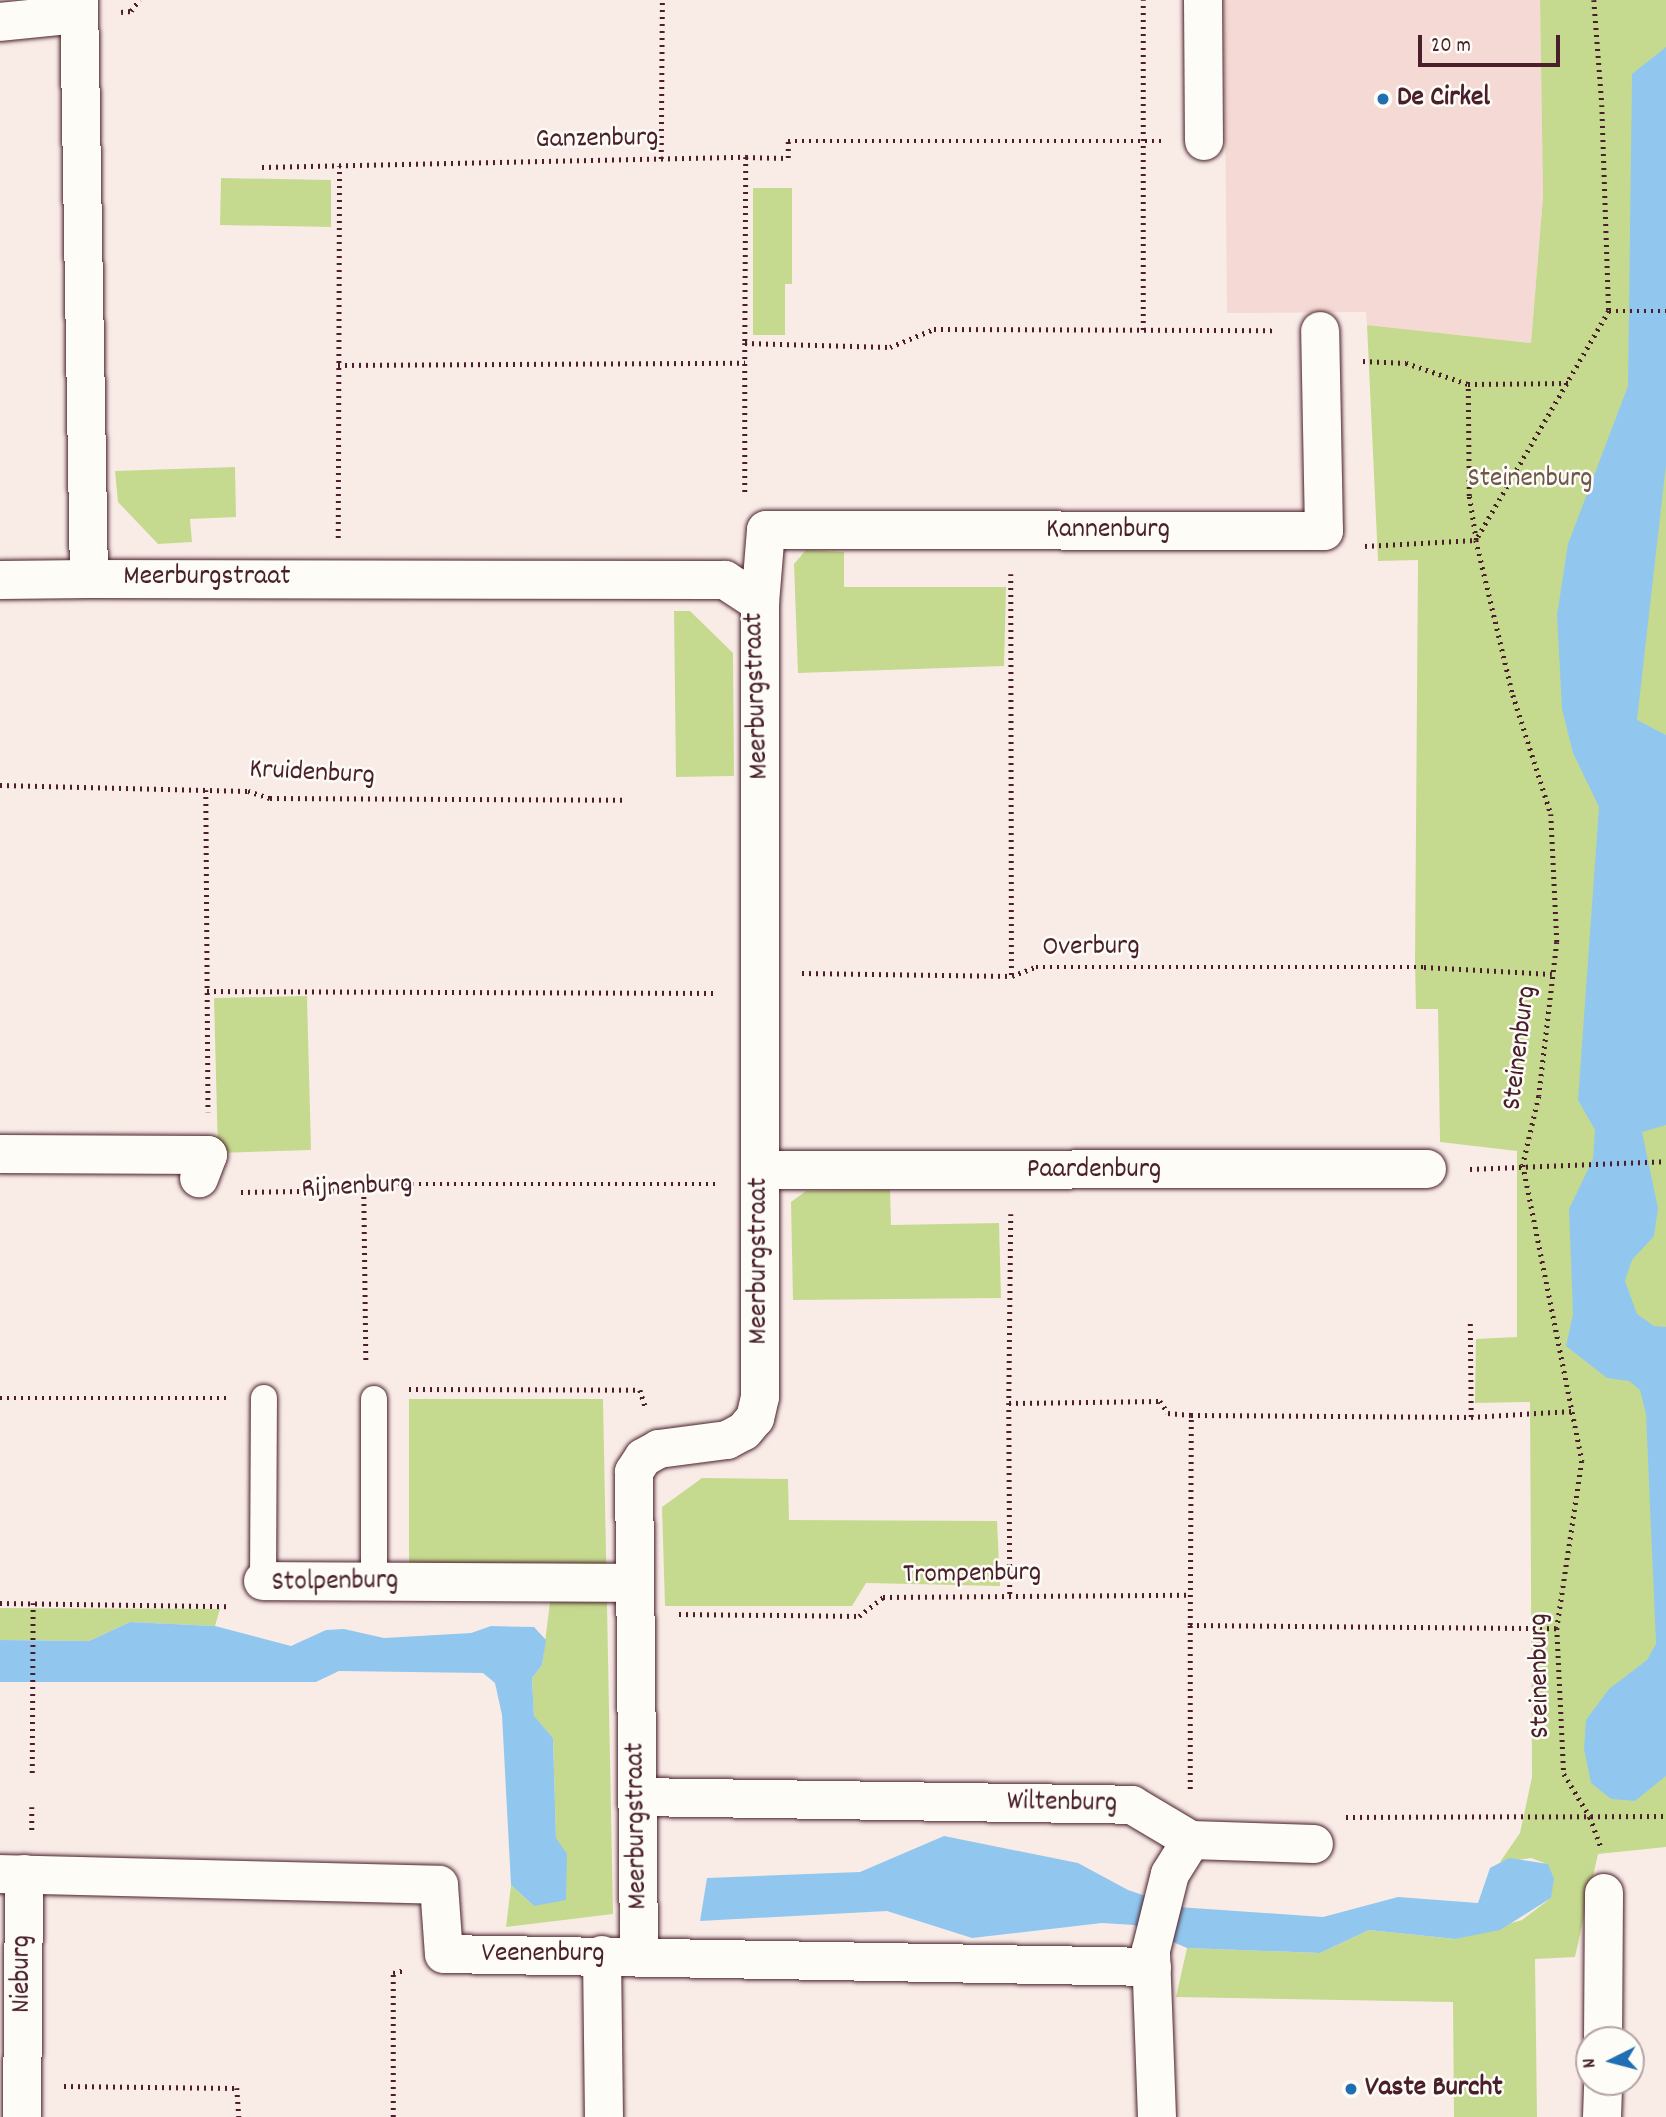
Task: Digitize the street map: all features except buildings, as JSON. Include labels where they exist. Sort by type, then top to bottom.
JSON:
[{"type":"street","points":[[1203,0],[1204,141]]},
{"type":"street","points":[[0,22],[79,7]]},
{"type":"street","name":"Meerburgstraat","points":[[79,7],[89,579],[338,577],[726,580],[760,603],[760,1397],[755,1418],[727,1440],[659,1449],[643,1458],[634,1472],[639,1955]]},
{"type":"street","points":[[1321,344],[1324,531]]},
{"type":"street","points":[[760,603],[766,530]]},
{"type":"street","name":"Kannenburg","points":[[766,530],[1324,531]]},
{"type":"street","points":[[0,580],[89,579]]},
{"type":"street","points":[[0,1154],[204,1166]]},
{"type":"street","name":"Paardenburg","points":[[760,1177],[1427,1169]]},
{"type":"street","name":"Stolpenburg","points":[[263,1581],[374,1582],[635,1598]]},
{"type":"street","name":"Wiltenburg","points":[[637,1797],[1132,1805],[1191,1839],[1314,1844]]},
{"type":"street","points":[[1157,2117],[1151,1958],[1170,1874],[1191,1839]]},
{"type":"street","name":"Veenenburg","points":[[12,1874],[439,1885],[444,1954],[1151,1958]]},
{"type":"street","name":"Nieburg","points":[[12,1874],[22,2101]]},
{"type":"street","points":[[1603,2026],[1604,1893]]},
{"type":"street","points":[[602,1955],[604,2117]]},
{"type":"street","points":[[1602,2117],[1603,2096]]},
{"type":"lane","points":[[373,1394],[374,1582]]},
{"type":"lane","points":[[263,1581],[264,1404]]},
{"type":"path","points":[[661,159],[662,0]]},
{"type":"path","points":[[1143,0],[1143,330]]},
{"type":"path","points":[[1324,531],[1349,546],[1476,540],[1609,310],[1602,105],[1594,0]]},
{"type":"path","name":"Ganzenburg","points":[[262,167],[788,158],[788,141],[1143,141]]},
{"type":"path","points":[[1143,141],[1204,141]]},
{"type":"path","points":[[746,157],[745,519],[766,530]]},
{"type":"path","points":[[338,577],[339,166]]},
{"type":"path","points":[[1609,310],[1666,311]]},
{"type":"path","points":[[745,343],[890,347],[934,329],[1143,330],[1321,344],[1406,363],[1468,384],[1569,383]]},
{"type":"path","points":[[338,365],[745,363]]},
{"type":"path","name":"Steinenburg","points":[[1468,384],[1469,496],[1476,540],[1513,695],[1551,814],[1556,942],[1539,1096],[1523,1165],[1582,1461],[1557,1628],[1564,1774],[1590,1817]]},
{"type":"path","points":[[1011,531],[1012,976]]},
{"type":"path","name":"Kruidenburg","points":[[0,786],[248,791],[270,798],[622,800]]},
{"type":"path","points":[[204,1166],[206,790]]},
{"type":"path","name":"Overburg","points":[[207,991],[761,984],[1012,976],[1036,967],[1424,967],[1552,974]]},
{"type":"path","points":[[1469,1169],[1574,1162],[1666,1161]]},
{"type":"path","name":"Rijnenburg","points":[[204,1166],[200,1193],[364,1190],[377,1184],[760,1177]]},
{"type":"path","points":[[1010,1595],[1011,1172]]},
{"type":"path","points":[[364,1190],[366,1368],[373,1394],[640,1390]]},
{"type":"path","points":[[1470,1322],[1471,1417]]},
{"type":"path","points":[[0,1398],[229,1398],[264,1404]]},
{"type":"path","points":[[1009,1403],[1160,1401],[1168,1413],[1191,1415],[1471,1417],[1573,1411]]},
{"type":"path","points":[[1191,1415],[1191,1839]]},
{"type":"path","name":"Stolpenburg","points":[[0,1603],[229,1606],[263,1581]]},
{"type":"path","name":"Trompenburg","points":[[635,1598],[859,1616],[883,1597],[1190,1595]]},
{"type":"path","points":[[32,1773],[33,1603]]},
{"type":"path","points":[[1190,1625],[1557,1628]]},
{"type":"path","points":[[1314,1844],[1334,1816],[1666,1816]]},
{"type":"path","points":[[393,2117],[393,1973],[444,1954]]},
{"type":"path","points":[[22,2101],[237,2088],[239,2117]]},
{"type":"shaded area","name":"De Cirkel","points":[[1224,0],[1540,0],[1543,197],[1531,343],[1367,325],[1366,312],[1227,313]]},
{"type":"green space","name":"Steinenburg","points":[[1540,0],[1666,0],[1666,1847],[1598,1854],[1575,1957],[1535,1959],[1537,2117],[1454,2117],[1453,2002],[1176,1997],[1187,1948],[1320,1953],[1369,1930],[1455,1939],[1522,1920],[1551,1898],[1547,1864],[1531,1858],[1500,1862],[1520,1833],[1532,1777],[1530,1402],[1475,1403],[1476,1339],[1517,1337],[1517,1151],[1440,1142],[1438,1009],[1416,1009],[1418,560],[1378,561],[1367,325],[1531,343],[1543,197]]},
{"type":"green space","points":[[221,178],[331,180],[331,227],[220,225]]},
{"type":"green space","points":[[753,188],[792,188],[792,284],[785,284],[785,335],[753,335]]},
{"type":"green space","points":[[235,467],[236,517],[190,519],[192,542],[158,544],[118,502],[115,471]]},
{"type":"green space","points":[[806,550],[844,552],[844,587],[1006,587],[1004,666],[798,673],[794,564]]},
{"type":"green space","points":[[674,611],[690,611],[733,653],[734,776],[676,777]]},
{"type":"green space","points":[[307,996],[311,1150],[218,1153],[214,998]]},
{"type":"green space","points":[[890,1190],[891,1225],[999,1223],[1001,1298],[793,1300],[791,1202],[806,1191]]},
{"type":"green space","points":[[409,1399],[603,1399],[613,1914],[506,1927],[511,1885],[534,1906],[556,1838],[553,1738],[534,1717],[532,1678],[542,1665],[555,1563],[409,1564]]},
{"type":"green space","points":[[702,1478],[788,1479],[789,1520],[997,1521],[1000,1586],[866,1583],[852,1606],[665,1606],[662,1507]]},
{"type":"green space","points":[[0,1608],[220,1609],[215,1626],[130,1622],[89,1641],[0,1640]]},
{"type":"water","points":[[1666,47],[1666,465],[1637,720],[1666,735],[1666,1125],[1642,1132],[1658,1208],[1654,1236],[1632,1260],[1625,1281],[1637,1314],[1654,1326],[1666,1327],[1666,1776],[1635,1801],[1611,1799],[1591,1783],[1584,1749],[1586,1720],[1609,1689],[1647,1660],[1656,1644],[1646,1414],[1640,1390],[1629,1381],[1607,1378],[1566,1346],[1573,1314],[1569,1209],[1593,1159],[1595,1130],[1578,1100],[1599,807],[1573,753],[1562,709],[1557,615],[1568,544],[1628,386],[1632,74]]},
{"type":"water","points":[[130,1622],[215,1626],[291,1646],[326,1630],[344,1629],[384,1638],[471,1633],[491,1626],[534,1627],[546,1640],[542,1665],[532,1678],[534,1716],[553,1738],[556,1838],[567,1854],[566,1900],[534,1906],[511,1885],[502,1715],[495,1683],[483,1673],[339,1671],[316,1682],[0,1682],[0,1640],[89,1641]]},
{"type":"water","points":[[944,1836],[1078,1863],[1128,1890],[1178,1907],[1323,1917],[1398,1897],[1478,1903],[1490,1868],[1509,1858],[1548,1864],[1554,1879],[1551,1898],[1500,1930],[1455,1939],[1369,1930],[1320,1953],[1187,1948],[1134,1925],[1102,1923],[972,1938],[887,1911],[700,1921],[707,1878],[860,1872]]},
{"type":"place","name":"De Cirkel","points":[[1383,99]]},
{"type":"place","name":"Vaste Burcht","points":[[1351,2089]]}]
